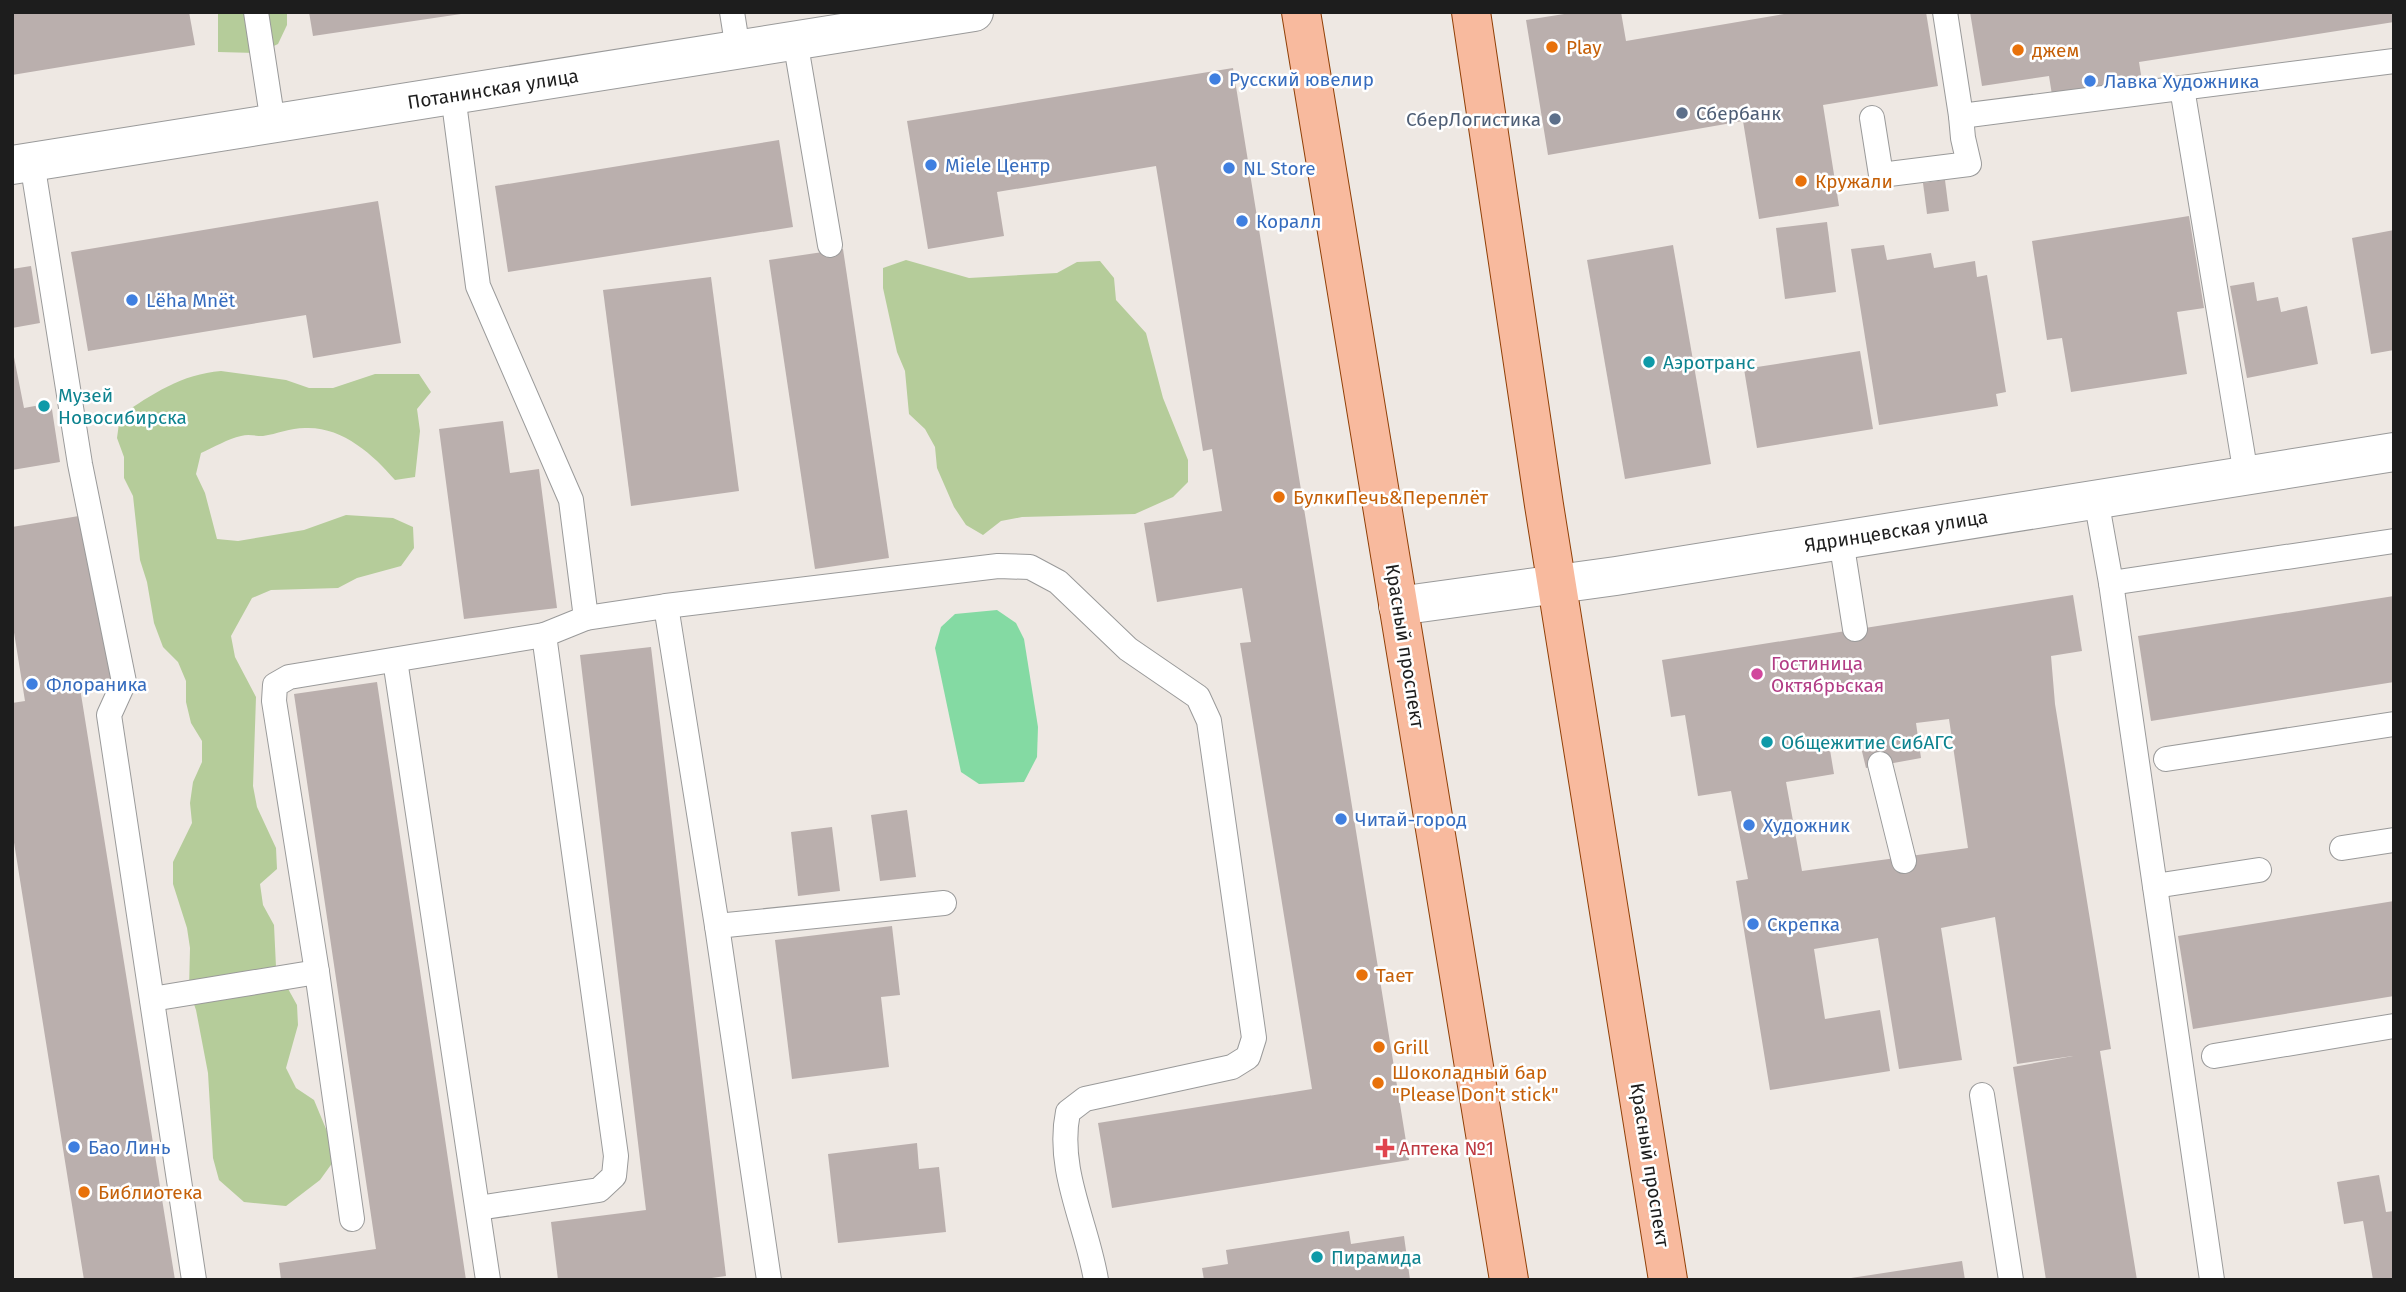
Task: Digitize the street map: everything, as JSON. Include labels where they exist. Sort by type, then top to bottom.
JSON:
[{"type":"main road","name":"Красный проспект","points":[[1301,12],[1509,1280]]},
{"type":"main road","name":"Красный проспект","points":[[1471,12],[1542,491],[1559,584],[1668,1280]]},
{"type":"street","name":"Потанинская улица","points":[[22,163],[974,12]]},
{"type":"street","name":"Ядринцевская улица","points":[[1398,606],[1559,584],[2394,452]]},
{"type":"lane","points":[[256,12],[273,123]]},
{"type":"lane","points":[[732,12],[738,50]]},
{"type":"lane","points":[[1872,118],[1881,175],[1969,164],[1945,12]]},
{"type":"lane","points":[[795,40],[830,244]]},
{"type":"lane","points":[[1961,116],[2394,61]]},
{"type":"lane","points":[[2182,88],[2246,475]]},
{"type":"lane","points":[[453,95],[478,286],[571,500],[586,618]]},
{"type":"lane","points":[[22,163],[124,682],[109,715],[194,1280]]},
{"type":"lane","points":[[2096,499],[2111,583],[2212,1280]]},
{"type":"lane","points":[[1841,540],[1854,629]]},
{"type":"lane","points":[[2111,583],[2394,541]]},
{"type":"lane","points":[[352,1219],[317,972],[274,701],[275,685],[289,677],[544,635],[586,618],[998,566],[1030,567],[1058,582],[1128,649],[1198,697],[1209,721],[1254,1038],[1248,1057],[1233,1067],[1084,1100],[1068,1112],[1064,1130],[1071,1191],[1093,1258],[1096,1280]]},
{"type":"lane","points":[[666,606],[769,1280]]},
{"type":"lane","points":[[478,1208],[599,1190],[614,1176],[614,1143],[544,635]]},
{"type":"lane","points":[[395,660],[488,1280]]},
{"type":"lane","points":[[2166,759],[2394,724]]},
{"type":"lane","points":[[1880,764],[1904,861]]},
{"type":"lane","points":[[2342,848],[2394,840]]},
{"type":"lane","points":[[2155,886],[2259,870]]},
{"type":"lane","points":[[717,926],[944,903]]},
{"type":"lane","points":[[152,999],[317,972]]},
{"type":"lane","points":[[2214,1056],[2394,1026]]},
{"type":"lane","points":[[1982,1095],[2011,1280]]},
{"type":"green space","points":[[218,12],[287,12],[287,25],[278,44],[259,53],[218,52]]},
{"type":"green space","points":[[906,260],[969,278],[1057,273],[1077,262],[1100,261],[1114,278],[1116,300],[1146,333],[1163,398],[1188,460],[1188,482],[1173,497],[1135,514],[1022,517],[1001,521],[983,535],[966,525],[954,507],[937,468],[935,447],[925,429],[909,414],[905,371],[897,352],[883,288],[883,268]]},
{"type":"green space","points":[[221,371],[286,380],[309,388],[333,388],[375,374],[419,374],[431,392],[417,409],[420,431],[415,477],[395,480],[377,461],[343,437],[305,428],[263,436],[244,435],[226,441],[201,453],[196,474],[205,493],[217,539],[238,541],[304,530],[346,515],[393,518],[413,527],[414,548],[401,566],[357,578],[338,588],[271,590],[252,598],[231,636],[235,657],[256,697],[253,786],[257,807],[276,848],[277,869],[260,884],[263,905],[274,925],[276,967],[297,1005],[298,1025],[286,1068],[296,1088],[314,1100],[331,1141],[333,1162],[320,1180],[286,1206],[244,1202],[219,1180],[213,1158],[208,1073],[196,1010],[189,990],[190,948],[187,928],[173,884],[173,862],[192,823],[190,803],[193,782],[202,762],[202,741],[191,723],[186,702],[186,681],[178,662],[163,647],[154,623],[140,560],[133,496],[124,478],[124,457],[117,438],[120,416],[144,400],[193,376]]},
{"type":"green space","points":[[997,610],[1016,623],[1024,639],[1038,727],[1037,757],[1024,782],[979,784],[961,772],[935,648],[941,627],[955,614]]},
{"type":"building","points":[[12,12],[189,12],[195,45],[12,75]]},
{"type":"building","points":[[309,12],[461,12],[461,14],[313,36]]},
{"type":"building","name":"Сбербанк","points":[[1577,12],[1621,12],[1626,41],[1796,12],[1926,12],[1938,86],[1823,105],[1839,206],[1759,219],[1743,121],[1548,155],[1526,20]]},
{"type":"building","points":[[1970,12],[2394,12],[2394,22],[2139,62],[2142,81],[2052,95],[2049,76],[1982,86]]},
{"type":"building","points":[[1233,68],[1409,1160],[1112,1208],[1098,1123],[1312,1089],[1240,643],[1251,642],[1242,588],[1157,602],[1144,523],[1222,511],[1212,449],[1203,451],[1156,166],[997,192],[1004,236],[928,249],[907,121]]},
{"type":"building","points":[[779,140],[793,227],[508,272],[495,186]]},
{"type":"building","points":[[1945,180],[1949,211],[1927,214],[1923,183]]},
{"type":"building","points":[[378,201],[401,343],[313,358],[306,315],[88,351],[71,252]]},
{"type":"building","points":[[2189,216],[2204,308],[2177,312],[2187,374],[2071,392],[2062,338],[2047,340],[2032,241]]},
{"type":"building","points":[[1827,222],[1836,292],[1785,299],[1776,228]]},
{"type":"building","points":[[2394,230],[2394,350],[2371,354],[2352,238]]},
{"type":"building","name":"Аэротранс","points":[[1673,245],[1711,464],[1625,479],[1587,260]]},
{"type":"building","points":[[1884,245],[1887,260],[1931,253],[1934,268],[1975,261],[1977,277],[1987,275],[2006,392],[1996,394],[1998,406],[1879,425],[1851,249]]},
{"type":"building","points":[[843,249],[889,558],[815,569],[769,260]]},
{"type":"building","points":[[31,266],[40,323],[12,328],[12,269]]},
{"type":"building","points":[[711,277],[739,491],[631,506],[603,290]]},
{"type":"building","points":[[2254,282],[2257,301],[2278,297],[2281,312],[2307,306],[2318,364],[2247,378],[2230,286]]},
{"type":"building","name":"Музей Новосибирска","points":[[12,347],[24,408],[51,403],[60,462],[12,470]]},
{"type":"building","points":[[1860,351],[1873,429],[1757,448],[1744,369]]},
{"type":"building","points":[[503,421],[510,473],[539,469],[557,608],[464,619],[439,429]]},
{"type":"building","points":[[85,515],[112,680],[80,685],[80,688],[175,1280],[84,1280],[12,830],[12,703],[25,701],[12,620],[12,527]]},
{"type":"building","points":[[2073,595],[2082,651],[2051,656],[2055,704],[2111,1049],[2100,1051],[2137,1280],[2046,1280],[2013,1067],[2073,1056],[2017,1064],[1995,917],[1941,928],[1962,1060],[1899,1069],[1878,938],[1814,949],[1825,1019],[1880,1010],[1890,1071],[1770,1090],[1736,881],[1748,879],[1731,791],[1698,796],[1685,715],[1671,717],[1662,660]],"holes":[[[1949,719],[1968,848],[1802,871],[1786,782],[1834,774],[1829,744],[1859,739],[1866,768],[1921,758],[1916,723]]]},
{"type":"building","points":[[2394,596],[2394,682],[2151,721],[2138,636]]},
{"type":"building","points":[[651,647],[726,1276],[697,1280],[558,1280],[551,1222],[646,1210],[580,655]]},
{"type":"building","points":[[377,682],[466,1280],[281,1280],[279,1263],[376,1249],[294,694]]},
{"type":"building","points":[[907,810],[916,877],[880,881],[871,815]]},
{"type":"building","points":[[832,827],[840,891],[798,896],[791,832]]},
{"type":"building","points":[[2394,901],[2394,996],[2193,1029],[2178,936]]},
{"type":"building","points":[[892,926],[900,995],[881,997],[889,1067],[792,1079],[775,940]]},
{"type":"building","points":[[917,1143],[919,1169],[939,1167],[946,1232],[838,1243],[828,1154]]},
{"type":"building","points":[[2379,1175],[2386,1212],[2394,1211],[2394,1280],[2373,1280],[2363,1221],[2344,1224],[2337,1182]]},
{"type":"building","name":"Пирамида","points":[[1349,1231],[1351,1244],[1404,1236],[1410,1280],[1204,1280],[1202,1268],[1228,1264],[1226,1250]]},
{"type":"building","points":[[1962,1261],[1965,1280],[1851,1280],[1851,1278]]},
{"type":"place","name":"Play","points":[[1552,47]]},
{"type":"place","name":"джем","points":[[2018,50]]},
{"type":"place","name":"Русский ювелир","points":[[1215,79]]},
{"type":"place","name":"Лавка Художника","points":[[2090,81]]},
{"type":"place","name":"Сбербанк","points":[[1682,113]]},
{"type":"place","name":"СберЛогистика","points":[[1555,119]]},
{"type":"place","name":"Miele Центр","points":[[931,165]]},
{"type":"place","name":"NL Store","points":[[1229,168]]},
{"type":"place","name":"Кружали","points":[[1801,181]]},
{"type":"place","name":"Коралл","points":[[1242,221]]},
{"type":"place","name":"Lёha Mnёt","points":[[132,300]]},
{"type":"place","name":"Аэротранс","points":[[1649,362]]},
{"type":"place","name":"Музей Новосибирска","points":[[44,406]]},
{"type":"place","name":"БулкиПечь&Переплёт","points":[[1279,497]]},
{"type":"place","name":"Гостиница Октябрьская","points":[[1757,674]]},
{"type":"place","name":"Флораника","points":[[32,684]]},
{"type":"place","name":"Общежитие СибАГС","points":[[1767,742]]},
{"type":"place","name":"Читай-город","points":[[1341,819]]},
{"type":"place","name":"Художник","points":[[1749,825]]},
{"type":"place","name":"Скрепка","points":[[1753,924]]},
{"type":"place","name":"Тает","points":[[1362,975]]},
{"type":"place","name":"Grill","points":[[1379,1047]]},
{"type":"place","name":"Шоколадный бар \"Please Don't stick\"","points":[[1378,1083]]},
{"type":"place","name":"Бао Линь","points":[[74,1147]]},
{"type":"place","name":"Аптека №1","points":[[1385,1148]]},
{"type":"place","name":"Библиотека","points":[[84,1192]]},
{"type":"place","name":"Пирамида","points":[[1317,1257]]}]
